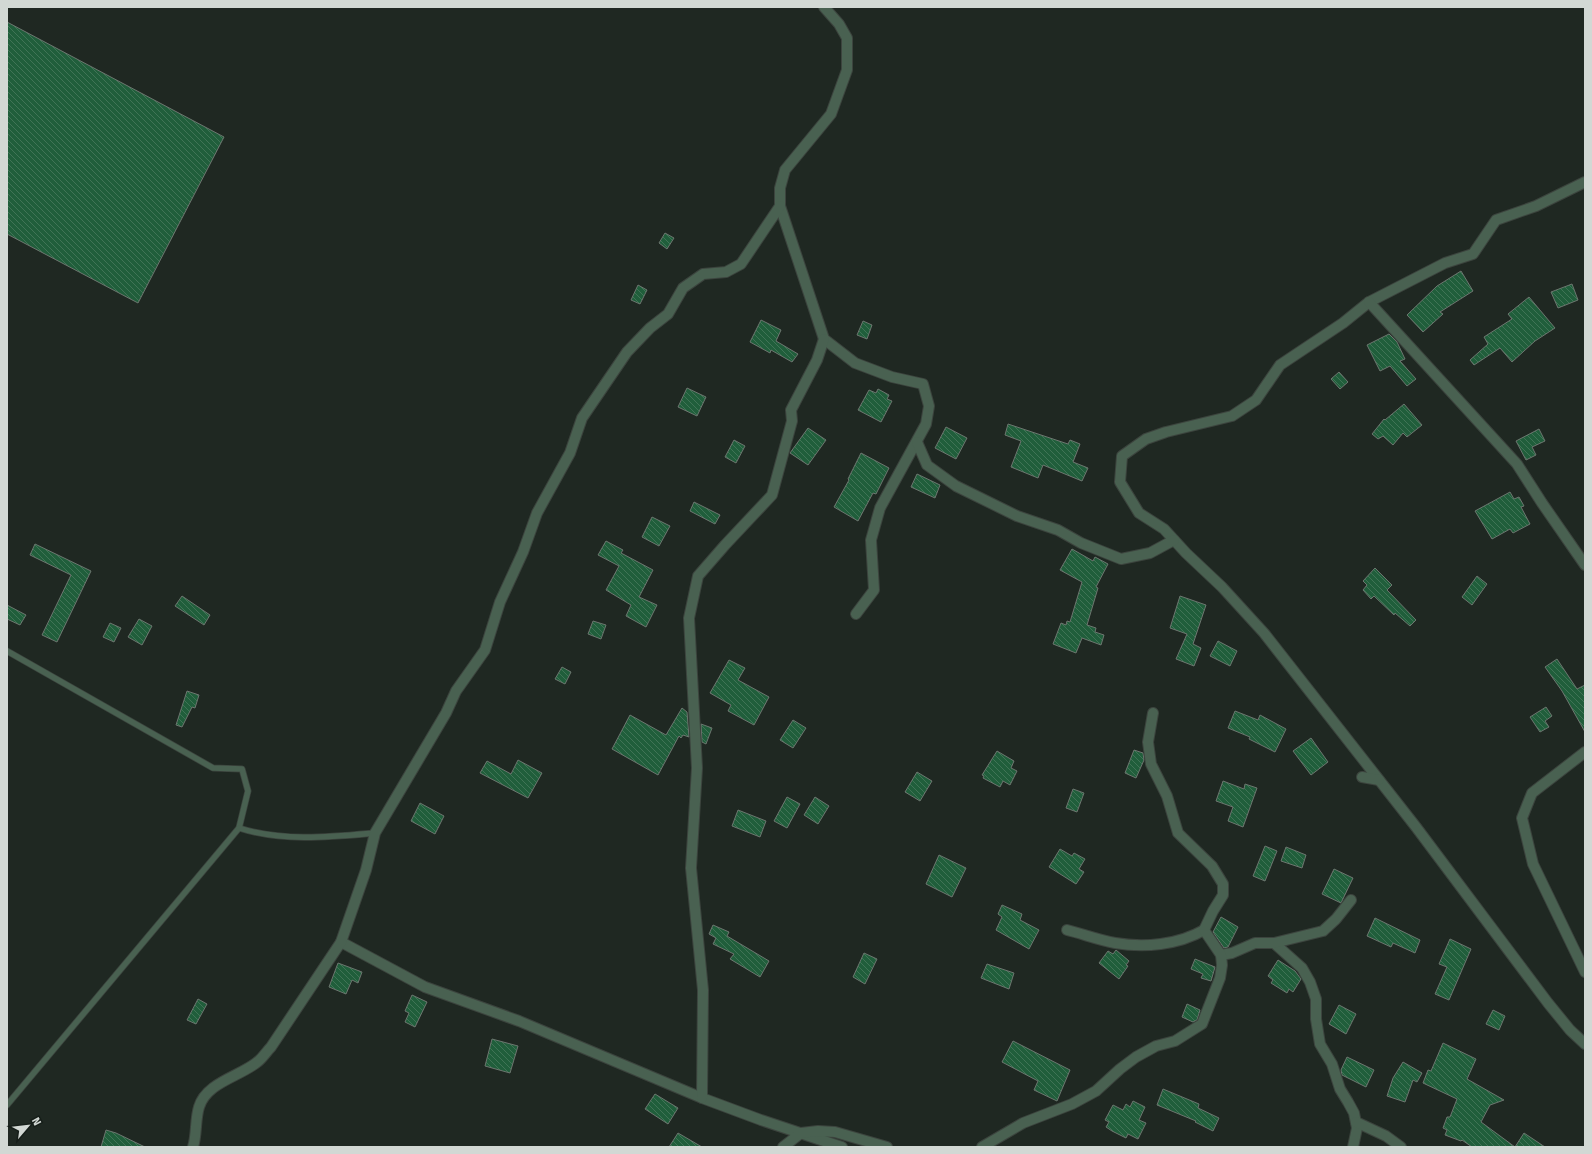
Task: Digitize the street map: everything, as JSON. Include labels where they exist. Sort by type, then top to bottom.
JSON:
[{"type":"street","points":[[824,7],[839,24],[847,38],[847,70],[831,114],[786,170],[780,188],[780,206],[824,339],[855,363],[892,377],[923,384],[930,406],[926,424],[880,508],[871,540],[874,590],[856,614]]},
{"type":"street","points":[[1585,182],[1536,206],[1496,220],[1473,254],[1445,263],[1369,302],[1343,323],[1280,365],[1256,400],[1232,416],[1166,432],[1146,439],[1122,456],[1120,482],[1139,513],[1164,530],[1222,587],[1264,633],[1379,780],[1548,1003],[1570,1030],[1585,1044]]},
{"type":"street","points":[[193,1147],[196,1136],[199,1108],[203,1098],[213,1089],[257,1063],[262,1058],[271,1047],[341,942],[366,870],[375,833],[446,713],[456,690],[485,650],[500,602],[523,552],[537,513],[570,453],[582,418],[627,352],[650,328],[668,314],[684,288],[703,274],[726,272],[741,264],[780,206]]},
{"type":"street","points":[[1369,302],[1517,464],[1542,504],[1585,566]]},
{"type":"street","points":[[702,1098],[703,990],[691,868],[697,768],[689,618],[698,576],[725,544],[772,495],[790,427],[791,410],[817,360],[824,339]]},
{"type":"street","points":[[917,442],[927,465],[956,486],[1017,516],[1058,530],[1080,543],[1121,559],[1150,553],[1174,540]]},
{"type":"street","points":[[1067,930],[1114,943],[1142,945],[1185,940],[1204,930],[1223,895],[1223,884],[1212,866],[1178,833],[1167,796],[1151,764],[1148,742],[1153,713]]},
{"type":"street","points":[[1585,752],[1532,793],[1522,818],[1533,864],[1585,972]]},
{"type":"street","points":[[1362,777],[1379,780]]},
{"type":"street","points":[[1221,955],[1232,953],[1255,943],[1274,943],[1324,931],[1351,900]]},
{"type":"street","points":[[982,1147],[1023,1123],[1072,1104],[1096,1091],[1120,1069],[1136,1057],[1156,1046],[1175,1040],[1202,1024],[1220,978],[1221,955],[1204,930]]},
{"type":"street","points":[[341,942],[425,987],[519,1021],[702,1098],[842,1147]]},
{"type":"street","points":[[1274,943],[1302,968],[1310,982],[1316,999],[1316,1019],[1320,1044],[1332,1064],[1340,1088],[1348,1102],[1356,1122],[1357,1128],[1353,1147]]},
{"type":"street","points":[[1356,1122],[1386,1136],[1401,1147]]},
{"type":"street","points":[[783,1147],[800,1133],[835,1132],[887,1147]]},
{"type":"lane","points":[[7,651],[213,768],[242,769],[248,791],[239,828],[7,1104]]},
{"type":"lane","points":[[239,828],[250,832],[294,837],[331,837],[375,833]]},
{"type":"building","points":[[7,22],[224,137],[138,303],[7,234]]},
{"type":"building","points":[[665,233],[674,238],[667,249],[659,243]]},
{"type":"building","points":[[1461,271],[1473,291],[1440,312],[1443,314],[1423,332],[1407,315],[1437,286]]},
{"type":"building","points":[[1572,284],[1578,300],[1558,308],[1551,292]]},
{"type":"building","points":[[638,285],[647,290],[640,304],[631,300]]},
{"type":"building","points":[[1529,297],[1555,328],[1535,341],[1512,362],[1500,348],[1474,365],[1470,360],[1488,344],[1484,337],[1512,319],[1508,314]]},
{"type":"building","points":[[761,320],[781,330],[776,341],[798,354],[792,362],[771,350],[770,353],[750,342]]},
{"type":"building","points":[[863,321],[872,325],[867,339],[857,335]]},
{"type":"building","points":[[1389,334],[1397,342],[1405,359],[1400,361],[1416,379],[1407,386],[1390,366],[1380,371],[1367,345]]},
{"type":"building","points":[[1339,372],[1348,382],[1340,389],[1331,379]]},
{"type":"building","points":[[687,388],[706,397],[697,416],[678,407]]},
{"type":"building","points":[[878,389],[889,395],[887,399],[892,401],[881,422],[858,410],[869,390],[876,393]]},
{"type":"building","points":[[1404,404],[1422,425],[1407,437],[1403,433],[1393,445],[1383,436],[1378,439],[1372,434],[1384,419],[1385,420]]},
{"type":"building","points":[[1008,424],[1068,444],[1070,440],[1080,444],[1073,462],[1088,468],[1082,481],[1043,465],[1038,478],[1011,467],[1021,441],[1005,435]]},
{"type":"building","points":[[946,427],[967,438],[956,459],[935,448]]},
{"type":"building","points":[[808,428],[826,440],[808,465],[790,453]]},
{"type":"building","points":[[1539,429],[1545,441],[1532,447],[1536,455],[1526,460],[1516,441]]},
{"type":"building","points":[[734,440],[745,446],[736,463],[725,457]]},
{"type":"building","points":[[861,453],[889,468],[876,494],[873,493],[858,521],[834,507],[849,480],[848,479]]},
{"type":"building","points":[[917,474],[940,485],[935,498],[911,487]]},
{"type":"building","points":[[1510,492],[1514,499],[1519,497],[1524,506],[1521,507],[1530,524],[1513,533],[1510,529],[1492,539],[1475,511]]},
{"type":"building","points":[[694,502],[720,515],[715,524],[690,511]]},
{"type":"building","points":[[652,517],[670,526],[659,546],[642,537]]},
{"type":"building","points":[[606,541],[623,550],[621,553],[653,570],[639,597],[657,605],[646,627],[626,616],[631,605],[606,590],[619,566],[598,555]]},
{"type":"building","points":[[35,544],[91,571],[57,642],[42,635],[71,575],[30,555]]},
{"type":"building","points":[[1072,549],[1093,561],[1095,557],[1108,564],[1096,587],[1098,588],[1087,625],[1096,628],[1095,632],[1104,635],[1101,645],[1082,638],[1076,653],[1053,644],[1061,623],[1066,625],[1067,621],[1070,622],[1082,582],[1060,570]]},
{"type":"building","points":[[1375,568],[1392,585],[1387,590],[1416,620],[1410,626],[1395,613],[1394,615],[1374,596],[1371,599],[1363,590],[1367,585],[1363,581]]},
{"type":"building","points":[[1477,576],[1487,584],[1472,605],[1462,597]]},
{"type":"building","points":[[182,596],[210,615],[204,625],[175,606]]},
{"type":"building","points":[[1180,596],[1206,605],[1193,644],[1201,648],[1194,666],[1176,659],[1187,634],[1170,628]]},
{"type":"building","points":[[7,605],[26,615],[20,625],[7,619]]},
{"type":"building","points":[[139,619],[152,626],[142,645],[128,637]]},
{"type":"building","points":[[593,621],[606,625],[601,639],[588,634]]},
{"type":"building","points":[[110,623],[121,628],[114,642],[103,637]]},
{"type":"building","points":[[1218,641],[1237,651],[1230,666],[1210,656]]},
{"type":"building","points":[[1557,659],[1577,689],[1585,685],[1585,732],[1562,691],[1545,667]]},
{"type":"building","points":[[729,660],[745,668],[738,680],[769,697],[754,725],[728,711],[731,705],[710,693]]},
{"type":"building","points":[[562,667],[571,672],[565,684],[555,679]]},
{"type":"building","points":[[187,691],[199,695],[195,708],[192,707],[182,727],[176,725]]},
{"type":"building","points":[[1546,707],[1552,716],[1545,721],[1549,727],[1540,732],[1530,717]]},
{"type":"building","points":[[682,708],[687,712],[689,737],[683,735],[681,738],[679,736],[658,775],[612,749],[630,715],[666,735]]},
{"type":"building","points":[[1235,711],[1258,720],[1260,715],[1286,729],[1275,752],[1249,739],[1250,737],[1228,728]]},
{"type":"building","points":[[793,720],[806,728],[793,748],[780,740]]},
{"type":"building","points":[[701,724],[712,728],[706,744],[702,742]]},
{"type":"building","points":[[1311,738],[1328,762],[1311,775],[1293,751]]},
{"type":"building","points":[[1134,750],[1143,753],[1144,760],[1136,778],[1125,773]]},
{"type":"building","points":[[997,751],[1014,761],[1011,768],[1017,771],[1010,785],[1003,781],[1000,787],[983,778],[984,776],[982,775]]},
{"type":"building","points":[[518,760],[542,773],[528,798],[480,773],[487,761],[511,774]]},
{"type":"building","points":[[917,772],[932,781],[920,801],[905,792]]},
{"type":"building","points":[[1223,781],[1244,789],[1245,784],[1257,788],[1243,827],[1228,821],[1233,807],[1216,801]]},
{"type":"building","points":[[1073,789],[1084,793],[1077,812],[1066,808]]},
{"type":"building","points":[[787,797],[800,804],[787,828],[774,821]]},
{"type":"building","points":[[815,797],[829,806],[818,824],[804,815]]},
{"type":"building","points":[[420,803],[444,816],[435,834],[411,821]]},
{"type":"building","points":[[738,810],[766,821],[760,837],[732,826]]},
{"type":"building","points":[[1265,846],[1277,851],[1265,881],[1253,876]]},
{"type":"building","points":[[1286,847],[1306,855],[1302,868],[1281,861]]},
{"type":"building","points":[[1060,849],[1072,856],[1074,853],[1085,859],[1079,869],[1084,872],[1076,884],[1049,867]]},
{"type":"building","points":[[939,855],[966,868],[952,897],[926,884]]},
{"type":"building","points":[[1334,869],[1353,878],[1341,903],[1322,894]]},
{"type":"building","points":[[1002,905],[1022,914],[1020,920],[1039,930],[1029,949],[996,930],[1002,917],[998,914]]},
{"type":"building","points":[[1221,917],[1238,927],[1228,947],[1224,948],[1213,932]]},
{"type":"building","points":[[1375,918],[1420,940],[1415,953],[1393,943],[1391,947],[1367,936]]},
{"type":"building","points":[[713,925],[729,932],[727,936],[769,961],[760,977],[730,959],[734,954],[713,944],[716,938],[709,934]]},
{"type":"building","points":[[1450,939],[1471,949],[1449,1000],[1435,994],[1447,967],[1439,964]]},
{"type":"building","points":[[1116,950],[1129,961],[1126,965],[1128,966],[1119,979],[1099,963],[1108,951],[1113,954]]},
{"type":"building","points":[[864,953],[877,959],[865,984],[853,977]]},
{"type":"building","points":[[1195,959],[1215,967],[1211,981],[1201,978],[1203,974],[1191,969]]},
{"type":"building","points":[[1278,960],[1295,971],[1301,979],[1293,992],[1289,989],[1287,993],[1271,983],[1273,980],[1268,976]]},
{"type":"building","points":[[338,963],[362,972],[358,983],[352,980],[346,994],[329,987]]},
{"type":"building","points":[[987,964],[1014,973],[1009,989],[981,978]]},
{"type":"building","points":[[412,995],[427,1002],[415,1027],[405,1022],[409,1013],[405,1011]]},
{"type":"building","points":[[198,999],[207,1004],[196,1024],[187,1020]]},
{"type":"building","points":[[1187,1004],[1200,1010],[1197,1020],[1193,1022],[1182,1017]]},
{"type":"building","points":[[1339,1005],[1356,1014],[1346,1034],[1329,1024]]},
{"type":"building","points":[[1493,1010],[1505,1016],[1499,1030],[1486,1024]]},
{"type":"building","points":[[492,1039],[518,1046],[510,1073],[485,1066]]},
{"type":"building","points":[[1013,1041],[1070,1070],[1057,1101],[1034,1090],[1038,1081],[1002,1062]]},
{"type":"building","points":[[1443,1043],[1476,1059],[1467,1079],[1504,1100],[1490,1105],[1481,1122],[1515,1147],[1472,1147],[1462,1140],[1461,1141],[1445,1135],[1447,1130],[1443,1128],[1447,1117],[1450,1117],[1457,1099],[1423,1083],[1428,1070],[1431,1071]]},
{"type":"building","points":[[1347,1057],[1374,1070],[1366,1087],[1342,1075],[1341,1070]]},
{"type":"building","points":[[1403,1062],[1422,1073],[1417,1082],[1413,1080],[1405,1102],[1387,1096],[1393,1078]]},
{"type":"building","points":[[1163,1089],[1199,1104],[1198,1108],[1219,1118],[1213,1131],[1195,1122],[1196,1121],[1157,1105]]},
{"type":"building","points":[[655,1094],[678,1108],[668,1124],[645,1109]]},
{"type":"building","points":[[1133,1101],[1145,1107],[1139,1120],[1146,1123],[1138,1139],[1128,1134],[1126,1138],[1112,1131],[1106,1127],[1109,1122],[1105,1120],[1113,1105],[1123,1110],[1126,1104],[1130,1107]]},
{"type":"building","points":[[106,1130],[116,1133],[145,1147],[101,1147]]},
{"type":"building","points":[[678,1133],[702,1147],[669,1147]]},
{"type":"building","points":[[1524,1133],[1545,1147],[1515,1147]]}]
